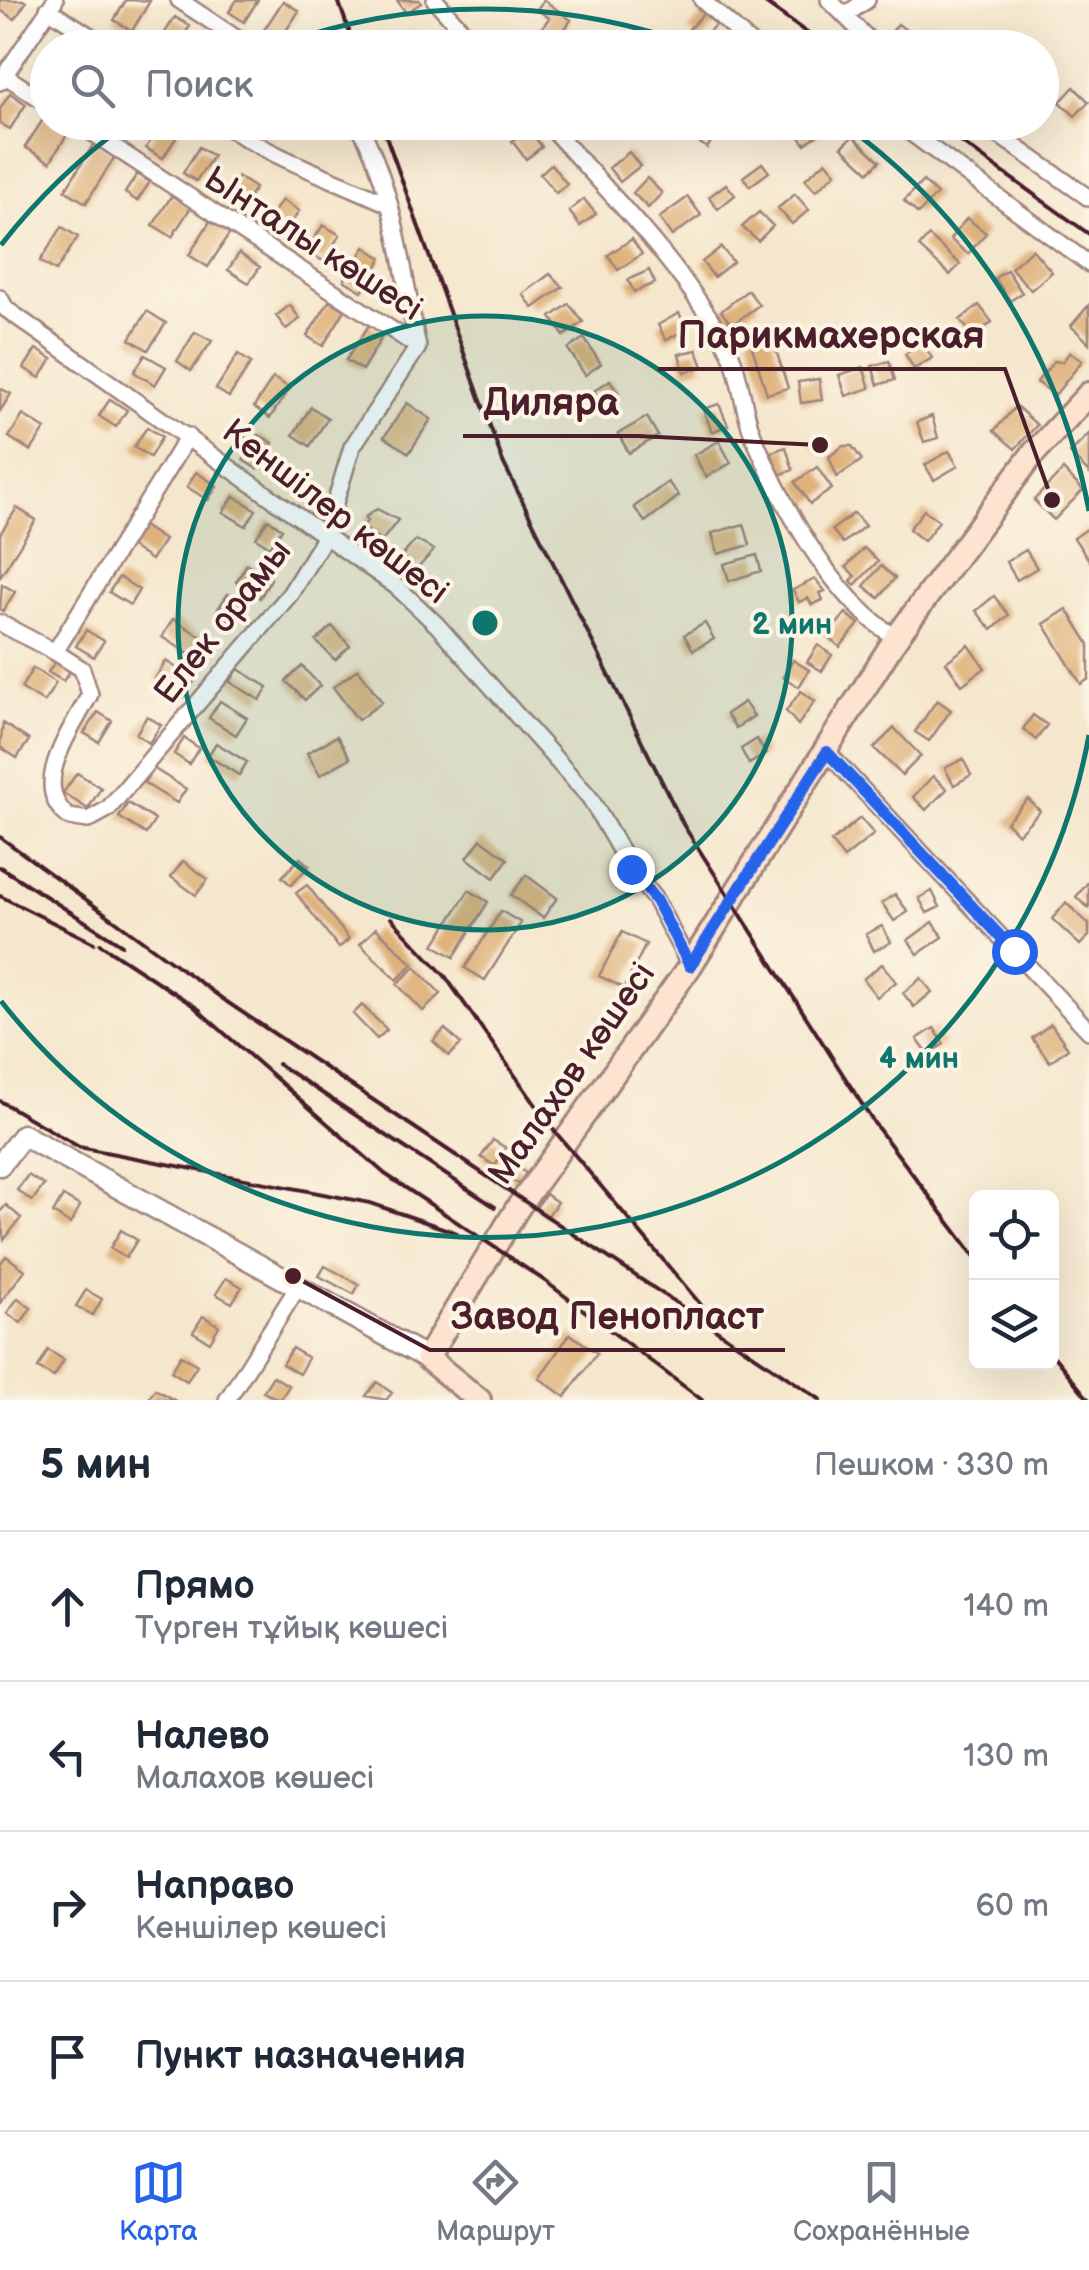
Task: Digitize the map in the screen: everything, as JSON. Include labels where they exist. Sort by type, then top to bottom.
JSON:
[{"type":"main road","name":"Малахов көшесі","points":[[427,1358],[490,1250],[690,966],[896,638],[1032,455],[1089,394]]},
{"type":"main road","points":[[427,1358],[478,1400]]},
{"type":"street","points":[[179,0],[224,30]]},
{"type":"street","points":[[436,0],[462,30]]},
{"type":"street","points":[[702,0],[735,30]]},
{"type":"street","points":[[829,0],[860,30]]},
{"type":"street","points":[[845,15],[866,0]]},
{"type":"street","points":[[34,30],[52,4],[86,30]]},
{"type":"street","points":[[30,37],[2,78],[30,94]]},
{"type":"street","name":"Ынталы көшесі","points":[[103,140],[418,348]]},
{"type":"street","points":[[245,140],[258,149],[301,163],[386,203]]},
{"type":"street","points":[[367,140],[386,203],[418,348]]},
{"type":"street","points":[[562,140],[691,289],[727,345],[753,434],[777,487],[869,621],[896,638]]},
{"type":"street","points":[[920,140],[1089,264]]},
{"type":"street","points":[[1006,140],[1089,198]]},
{"type":"street","name":"Кеншілер көшесі","points":[[0,298],[6,309],[397,587],[437,626],[590,798],[631,869],[656,901],[690,966]]},
{"type":"street","name":"Елек орамы","points":[[55,652],[82,669],[90,694],[59,756],[50,797],[69,818],[88,820],[108,808],[290,594],[325,536],[352,447],[418,348]]},
{"type":"street","points":[[0,623],[55,652],[188,436]]},
{"type":"street","points":[[827,752],[1089,1031]]},
{"type":"street","points":[[0,1165],[22,1134],[427,1358]]},
{"type":"street","points":[[227,1400],[299,1286]]},
{"type":"building","points":[[0,0],[26,2],[15,19],[0,10]]},
{"type":"building","points":[[126,0],[150,1],[133,30],[114,20]]},
{"type":"building","points":[[237,0],[258,0],[244,22],[229,12]]},
{"type":"building","points":[[397,0],[419,0],[421,3],[406,13]]},
{"type":"building","points":[[544,0],[571,20],[564,30],[540,30],[549,18],[537,9]]},
{"type":"building","points":[[283,1],[299,11],[287,30],[264,30]]},
{"type":"building","points":[[704,13],[716,24],[710,30],[688,30]]},
{"type":"building","points":[[175,17],[190,26],[187,30],[167,30]]},
{"type":"building","points":[[1074,87],[1089,102],[1075,116],[1060,102]]},
{"type":"building","points":[[10,93],[26,104],[10,129],[0,123],[0,109]]},
{"type":"building","points":[[30,139],[64,140],[50,162],[25,147]]},
{"type":"building","points":[[151,140],[175,140],[163,158],[146,148]]},
{"type":"building","points":[[537,140],[542,147],[526,159],[512,141]]},
{"type":"building","points":[[696,140],[712,140],[707,148]]},
{"type":"building","points":[[849,140],[857,140],[880,161],[869,172],[842,147]]},
{"type":"building","points":[[95,142],[116,155],[86,203],[65,190]]},
{"type":"building","points":[[199,147],[213,156],[196,181],[183,173]]},
{"type":"building","points":[[629,152],[640,166],[620,182],[609,168]]},
{"type":"building","points":[[826,161],[836,173],[816,191],[805,179]]},
{"type":"building","points":[[762,163],[769,172],[750,186],[743,177]]},
{"type":"building","points":[[551,164],[567,184],[556,193],[540,174]]},
{"type":"building","points":[[137,174],[150,182],[137,201],[125,193]]},
{"type":"building","points":[[238,177],[255,188],[240,212],[223,201]]},
{"type":"building","points":[[647,178],[662,193],[648,208],[633,193]]},
{"type":"building","points":[[923,181],[937,194],[918,214],[904,201]]},
{"type":"building","points":[[726,184],[735,195],[718,209],[709,197]]},
{"type":"building","points":[[795,194],[809,210],[792,224],[778,208]]},
{"type":"building","points":[[172,195],[191,207],[172,237],[153,225]]},
{"type":"building","points":[[688,197],[701,215],[672,236],[659,218]]},
{"type":"building","points":[[584,199],[596,214],[580,226],[569,211]]},
{"type":"building","points":[[282,200],[299,211],[283,237],[265,225]]},
{"type":"building","points":[[759,212],[773,226],[758,241],[742,227]]},
{"type":"building","points":[[212,218],[232,230],[208,267],[189,255]]},
{"type":"building","points":[[967,218],[986,233],[968,254],[950,239]]},
{"type":"building","points":[[323,225],[340,235],[323,261],[307,251]]},
{"type":"building","points":[[62,227],[78,237],[56,271],[40,261]]},
{"type":"building","points":[[929,236],[960,264],[950,275],[919,247]]},
{"type":"building","points":[[632,239],[642,254],[618,270],[608,255]]},
{"type":"building","points":[[365,247],[382,258],[362,291],[344,280]]},
{"type":"building","points":[[721,247],[733,262],[714,277],[702,262]]},
{"type":"building","points":[[1032,249],[1052,272],[1031,290],[1011,268]]},
{"type":"building","points":[[239,253],[260,267],[249,283],[228,270]]},
{"type":"building","points":[[649,270],[655,283],[634,292],[628,280]]},
{"type":"building","points":[[1007,270],[1022,293],[1010,301],[995,278]]},
{"type":"building","points":[[550,274],[563,287],[533,308],[523,294]]},
{"type":"building","points":[[748,290],[759,305],[732,325],[721,311]]},
{"type":"building","points":[[330,300],[345,310],[323,346],[307,336]]},
{"type":"building","points":[[569,304],[583,322],[564,336],[551,317]]},
{"type":"building","points":[[290,305],[300,319],[286,329],[276,316]]},
{"type":"building","points":[[979,305],[992,322],[974,337],[960,320]]},
{"type":"building","points":[[1089,305],[1089,343],[1071,326]]},
{"type":"building","points":[[147,311],[166,323],[148,350],[130,339]]},
{"type":"building","points":[[679,313],[687,329],[666,340],[658,325]]},
{"type":"building","points":[[369,325],[384,334],[362,370],[346,360]]},
{"type":"building","points":[[769,328],[788,388],[767,394],[748,335]]},
{"type":"building","points":[[195,332],[212,341],[191,371],[177,361]]},
{"type":"building","points":[[584,338],[601,364],[585,375],[568,349]]},
{"type":"building","points":[[923,343],[932,358],[914,369],[905,354]]},
{"type":"building","points":[[36,349],[52,359],[40,378],[24,368]]},
{"type":"building","points":[[697,350],[703,367],[684,372],[679,354]]},
{"type":"building","points":[[1070,352],[1082,361],[1055,395],[1037,382],[1054,361],[1062,362]]},
{"type":"building","points":[[238,354],[251,363],[229,397],[216,389]]},
{"type":"building","points":[[145,355],[166,367],[155,385],[134,372]]},
{"type":"building","points":[[889,361],[895,380],[878,385],[872,366]]},
{"type":"building","points":[[863,367],[870,388],[846,396],[839,375]]},
{"type":"building","points":[[273,378],[290,388],[270,418],[254,407]]},
{"type":"building","points":[[819,379],[822,400],[801,403],[798,382]]},
{"type":"building","points":[[610,380],[619,394],[603,404],[594,391]]},
{"type":"building","points":[[0,388],[11,394],[0,411]]},
{"type":"building","points":[[110,399],[127,410],[116,427],[99,416]]},
{"type":"building","points":[[407,403],[431,419],[409,453],[384,437]]},
{"type":"building","points":[[719,404],[728,425],[712,432],[703,409]]},
{"type":"building","points":[[1016,406],[1037,425],[1015,449],[994,431]]},
{"type":"building","points":[[311,407],[328,418],[310,446],[293,435]]},
{"type":"building","points":[[23,415],[45,429],[31,451],[9,437]]},
{"type":"building","points":[[932,416],[938,438],[924,442],[917,422]]},
{"type":"building","points":[[647,417],[658,436],[629,453],[618,434]]},
{"type":"building","points":[[147,427],[162,437],[150,457],[134,447]]},
{"type":"building","points":[[1089,434],[1089,473],[1070,453]]},
{"type":"building","points":[[259,435],[273,443],[257,469],[243,460]]},
{"type":"building","points":[[822,437],[828,446],[818,453],[811,443]]},
{"type":"building","points":[[719,441],[731,463],[706,477],[694,455]]},
{"type":"building","points":[[843,446],[852,446],[862,460],[837,477],[829,457]]},
{"type":"building","points":[[786,447],[793,470],[779,475],[771,452]]},
{"type":"building","points":[[949,451],[958,466],[934,480],[925,465]]},
{"type":"building","points":[[817,467],[832,489],[810,504],[795,482]]},
{"type":"building","points":[[1063,470],[1083,490],[1054,520],[1034,500]]},
{"type":"building","points":[[196,472],[217,486],[208,500],[187,487]]},
{"type":"building","points":[[668,482],[679,496],[645,522],[634,507]]},
{"type":"building","points":[[234,496],[256,510],[246,526],[223,512]]},
{"type":"building","points":[[17,508],[36,520],[0,577],[0,534]]},
{"type":"building","points":[[377,509],[398,520],[381,542],[363,527],[367,521],[364,518]]},
{"type":"building","points":[[924,510],[939,521],[924,541],[909,529]]},
{"type":"building","points":[[854,513],[865,526],[843,543],[832,530]]},
{"type":"building","points":[[268,519],[282,529],[270,547],[256,538]]},
{"type":"building","points":[[744,524],[750,545],[718,554],[712,533]]},
{"type":"building","points":[[143,526],[164,540],[151,560],[130,546]]},
{"type":"building","points":[[1087,529],[1089,532],[1089,560],[1074,538]]},
{"type":"building","points":[[416,540],[434,550],[416,570],[401,557]]},
{"type":"building","points":[[864,548],[878,561],[855,585],[851,581],[855,576],[846,567]]},
{"type":"building","points":[[1026,550],[1037,568],[1017,580],[1006,562]]},
{"type":"building","points":[[757,555],[761,571],[729,581],[724,564]]},
{"type":"building","points":[[247,564],[271,579],[260,598],[236,582]]},
{"type":"building","points":[[881,566],[895,578],[879,598],[864,586]]},
{"type":"building","points":[[119,577],[139,590],[130,605],[109,592]]},
{"type":"building","points":[[815,579],[825,591],[820,593],[823,600],[812,605],[808,598],[799,602],[793,590]]},
{"type":"building","points":[[2,584],[15,592],[3,611],[0,609]]},
{"type":"building","points":[[228,594],[241,603],[230,621],[216,612]]},
{"type":"building","points":[[994,596],[1009,615],[992,630],[976,611]]},
{"type":"building","points":[[1067,609],[1089,644],[1089,679],[1081,684],[1044,624]]},
{"type":"building","points":[[846,613],[859,624],[840,647],[827,636]]},
{"type":"building","points":[[173,619],[215,645],[204,663],[162,637]]},
{"type":"building","points":[[705,623],[714,639],[693,650],[684,635]]},
{"type":"building","points":[[332,626],[350,646],[335,660],[316,641]]},
{"type":"building","points":[[86,630],[104,641],[94,657],[76,646]]},
{"type":"building","points":[[818,645],[832,655],[822,671],[807,662]]},
{"type":"building","points":[[969,645],[985,668],[962,685],[946,662]]},
{"type":"building","points":[[58,657],[73,667],[63,681],[48,672]]},
{"type":"building","points":[[793,660],[809,670],[799,687],[783,677]]},
{"type":"building","points":[[166,661],[195,680],[184,697],[155,679]]},
{"type":"building","points":[[302,666],[320,686],[305,700],[286,681]]},
{"type":"building","points":[[33,668],[56,683],[44,702],[21,688]]},
{"type":"building","points":[[238,669],[268,687],[260,700],[230,682]]},
{"type":"building","points":[[358,669],[382,702],[358,720],[333,687]]},
{"type":"building","points":[[801,691],[815,701],[798,725],[786,711]]},
{"type":"building","points":[[937,700],[951,710],[929,741],[915,732]]},
{"type":"building","points":[[220,701],[247,718],[236,735],[209,718]]},
{"type":"building","points":[[744,702],[754,716],[736,728],[726,714]]},
{"type":"building","points":[[98,712],[112,721],[99,742],[84,733]]},
{"type":"building","points":[[1033,715],[1047,725],[1036,740],[1023,729]]},
{"type":"building","points":[[147,716],[161,725],[149,743],[136,734]]},
{"type":"building","points":[[3,723],[29,740],[17,758],[0,747]]},
{"type":"building","points":[[894,728],[921,756],[902,775],[874,748]]},
{"type":"building","points":[[337,736],[350,758],[320,775],[307,753]]},
{"type":"building","points":[[184,738],[199,748],[189,764],[174,754]]},
{"type":"building","points":[[757,739],[766,754],[749,764],[741,749]]},
{"type":"building","points":[[216,743],[247,762],[239,775],[208,756]]},
{"type":"building","points":[[963,759],[971,775],[954,785],[945,768]]},
{"type":"building","points":[[153,768],[186,789],[177,803],[144,783]]},
{"type":"building","points":[[77,773],[101,788],[88,809],[63,793]]},
{"type":"building","points":[[933,776],[947,789],[926,810],[913,797]]},
{"type":"building","points":[[1028,799],[1040,811],[1018,834],[1006,822]]},
{"type":"building","points":[[128,803],[155,820],[146,834],[119,817]]},
{"type":"building","points":[[860,818],[874,834],[844,858],[831,842]]},
{"type":"building","points":[[481,839],[508,859],[494,878],[467,858]]},
{"type":"building","points":[[300,858],[309,866],[291,885],[282,877]]},
{"type":"building","points":[[183,861],[208,879],[196,895],[171,877]]},
{"type":"building","points":[[526,875],[557,898],[543,918],[511,895]]},
{"type":"building","points":[[1089,881],[1089,908],[1076,897]]},
{"type":"building","points":[[307,885],[349,939],[339,948],[296,893]]},
{"type":"building","points":[[469,890],[488,902],[454,957],[434,945]]},
{"type":"building","points":[[932,891],[940,907],[927,913],[919,898]]},
{"type":"building","points":[[895,894],[908,912],[894,921],[882,903]]},
{"type":"building","points":[[1066,903],[1089,924],[1089,936],[1080,945],[1052,919]]},
{"type":"building","points":[[501,911],[521,923],[485,980],[465,968]]},
{"type":"building","points":[[933,922],[943,937],[918,954],[908,940]]},
{"type":"building","points":[[882,926],[891,942],[874,951],[866,934]]},
{"type":"building","points":[[376,928],[413,964],[397,980],[360,944]]},
{"type":"building","points":[[622,932],[646,944],[624,988],[599,976]]},
{"type":"building","points":[[882,964],[896,982],[877,997],[863,979]]},
{"type":"building","points":[[415,967],[441,994],[423,1011],[397,984]]},
{"type":"building","points":[[921,978],[932,992],[914,1007],[903,993]]},
{"type":"building","points":[[362,1005],[387,1030],[377,1039],[353,1014]]},
{"type":"building","points":[[1051,1024],[1068,1048],[1050,1062],[1032,1038]]},
{"type":"building","points":[[934,1028],[944,1044],[928,1054],[917,1039]]},
{"type":"building","points":[[445,1029],[461,1044],[449,1056],[433,1041]]},
{"type":"building","points":[[493,1140],[506,1148],[495,1166],[481,1157]]},
{"type":"building","points":[[510,1163],[526,1173],[519,1184],[503,1174]]},
{"type":"building","points":[[28,1175],[44,1185],[32,1201],[17,1190]]},
{"type":"building","points":[[546,1194],[557,1202],[547,1217],[535,1209]]},
{"type":"building","points":[[63,1196],[80,1206],[70,1224],[53,1213]]},
{"type":"building","points":[[6,1205],[21,1218],[4,1240],[0,1212]]},
{"type":"building","points":[[121,1230],[137,1240],[126,1258],[110,1248]]},
{"type":"building","points":[[6,1256],[25,1270],[0,1303],[0,1264]]},
{"type":"building","points":[[325,1266],[359,1284],[354,1294],[319,1276]]},
{"type":"building","points":[[226,1278],[242,1287],[232,1303],[216,1294]]},
{"type":"building","points":[[86,1290],[102,1299],[93,1315],[76,1306]]},
{"type":"building","points":[[18,1298],[31,1308],[21,1323],[7,1313]]},
{"type":"building","points":[[203,1316],[219,1326],[210,1342],[193,1332]]},
{"type":"building","points":[[570,1334],[597,1353],[565,1397],[539,1378]]},
{"type":"building","points":[[292,1348],[308,1358],[299,1374],[282,1364]]},
{"type":"building","points":[[48,1350],[64,1360],[54,1377],[38,1368]]},
{"type":"building","points":[[181,1355],[197,1365],[187,1381],[171,1371]]},
{"type":"building","points":[[273,1376],[289,1386],[280,1400],[263,1392]]},
{"type":"building","points":[[377,1382],[392,1393],[386,1400],[366,1396]]},
{"type":"building","points":[[155,1389],[174,1400],[148,1400]]},
{"type":"railway","points":[[338,0],[349,30]]},
{"type":"railway","points":[[761,0],[803,30]]},
{"type":"railway","points":[[387,140],[503,462],[684,826],[874,1123],[969,1249]]},
{"type":"railway","points":[[958,140],[1089,234]]},
{"type":"railway","points":[[0,837],[227,1002],[821,1400]]},
{"type":"railway","points":[[0,867],[122,945]]},
{"type":"railway","points":[[0,896],[94,943]]},
{"type":"railway","points":[[391,918],[445,976],[552,1128],[707,1312]]},
{"type":"railway","points":[[100,944],[200,1010]]},
{"type":"railway","points":[[191,1004],[385,1174],[545,1281],[702,1400]]},
{"type":"railway","points":[[278,1064],[495,1207]]},
{"type":"railway","points":[[0,1101],[79,1147],[370,1203],[457,1233]]},
{"type":"railway","points":[[1059,1363],[1089,1400]]},
{"type":"place","name":"Диляра","points":[[820,445]]},
{"type":"place","name":"Парикмахерская","points":[[1052,500]]},
{"type":"place","name":"Завод Пенопласт","points":[[293,1276]]},
{"type":"route","points":[[631,869],[656,901],[690,966],[827,752],[1014,951]]}]
